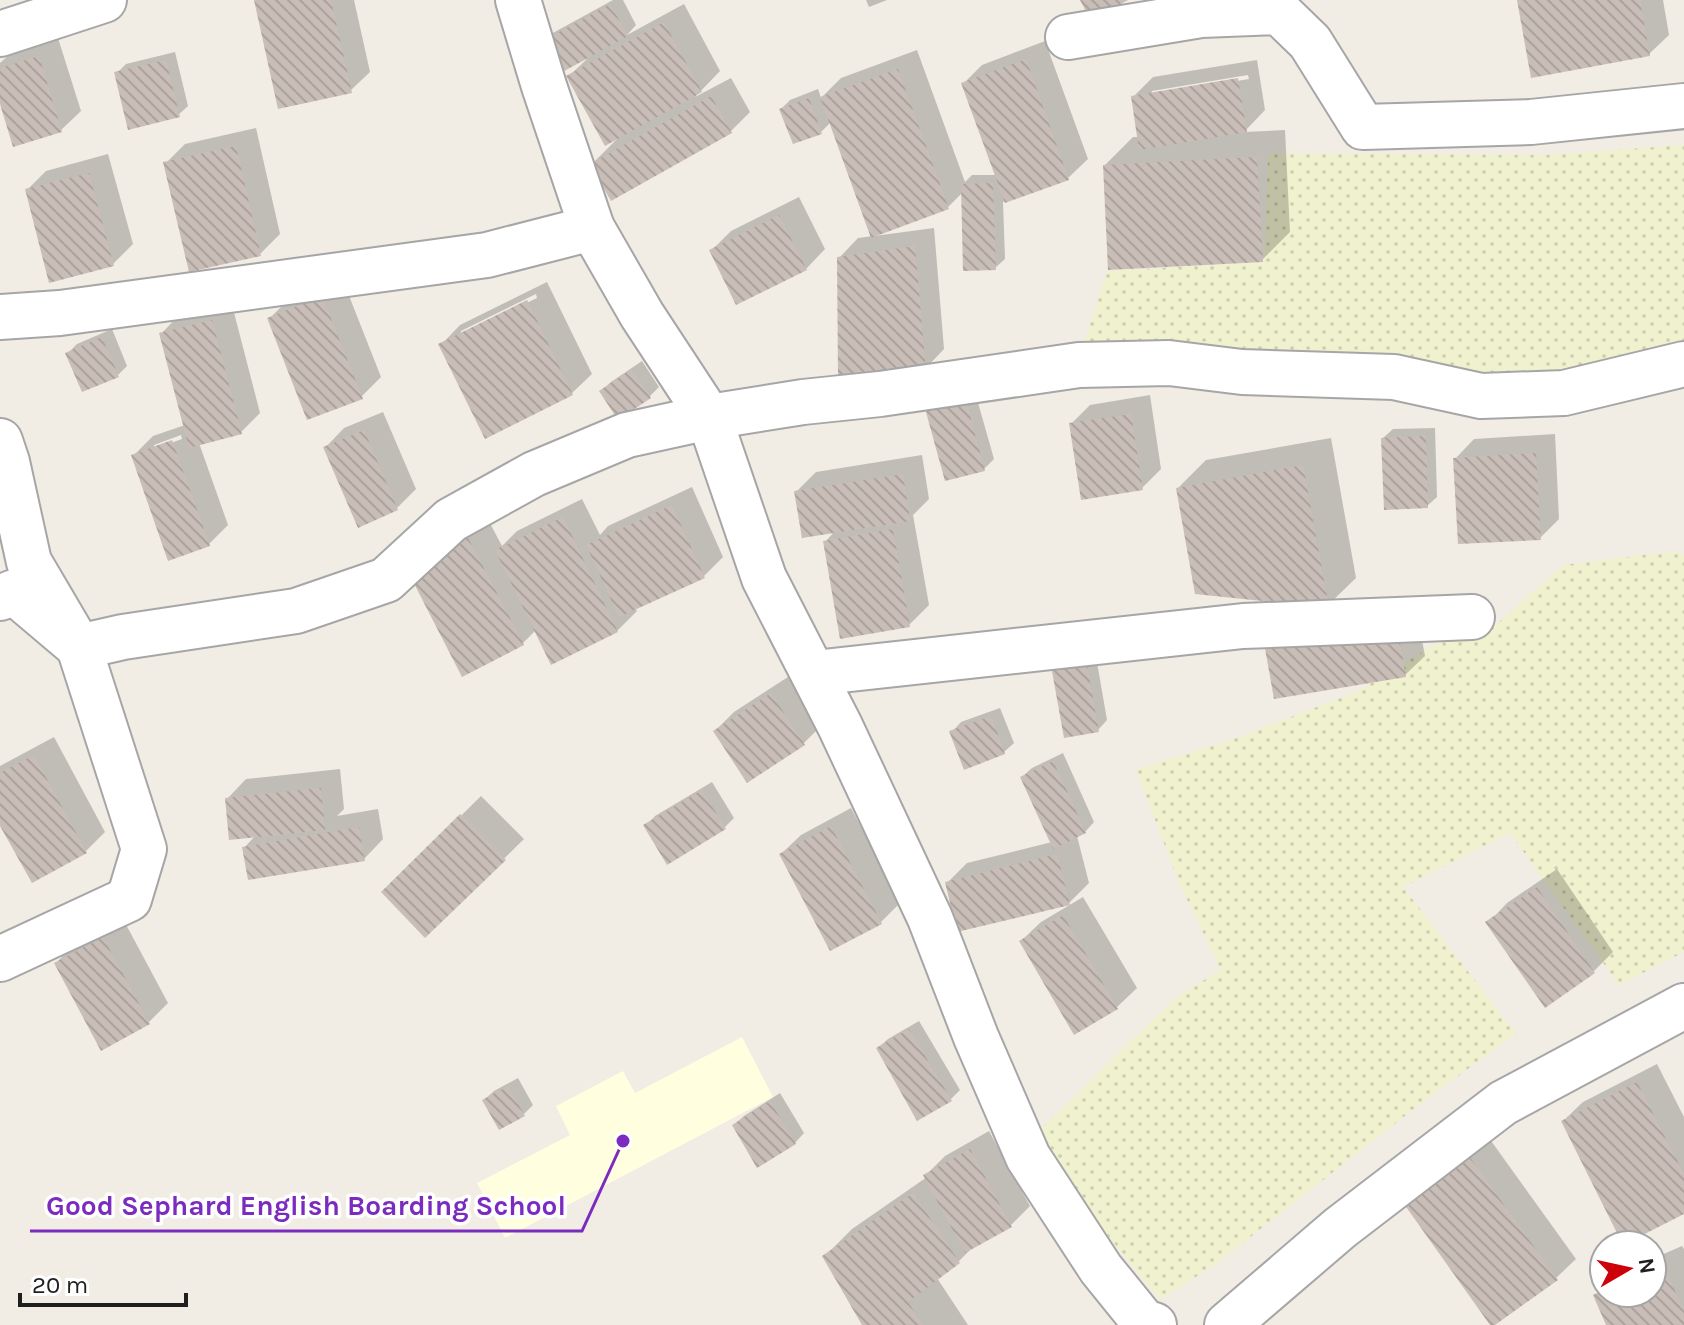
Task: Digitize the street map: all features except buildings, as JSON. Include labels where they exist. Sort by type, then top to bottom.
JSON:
[{"type":"street","points":[[0,34],[104,0]]},
{"type":"street","points":[[518,0],[592,228],[642,315],[709,417],[764,578],[814,673],[930,918],[976,1037],[1028,1157],[1101,1269],[1144,1322],[1154,1325]]},
{"type":"street","points":[[1068,37],[1201,15],[1279,12],[1310,42],[1363,127],[1531,122],[1684,106]]},
{"type":"street","points":[[0,317],[60,313],[487,255],[592,228]]},
{"type":"street","points":[[79,647],[123,637],[296,611],[386,580],[451,520],[534,474],[627,435],[709,417],[1079,365],[1169,363],[1242,372],[1394,377],[1481,396],[1564,393],[1684,364]]},
{"type":"street","points":[[0,441],[29,562],[79,647],[144,849],[129,899],[0,959]]},
{"type":"street","points":[[0,598],[14,592],[79,647]]},
{"type":"street","points":[[814,673],[1243,626],[1472,617]]},
{"type":"street","points":[[1227,1325],[1340,1228],[1503,1103],[1684,1006]]},
{"type":"shaded area","points":[[1684,145],[1684,346],[1590,367],[1477,380],[1078,361],[1107,271],[1264,262],[1268,153],[1546,155]]},
{"type":"shaded area","points":[[1667,552],[1684,554],[1684,952],[1619,985],[1510,833],[1403,887],[1516,1034],[1425,1100],[1216,1264],[1160,1300],[1091,1215],[1040,1130],[1176,997],[1221,970],[1180,885],[1136,770],[1245,735],[1358,691],[1432,646],[1497,624],[1563,565]]},
{"type":"shaded area","points":[[742,1037],[773,1097],[505,1238],[477,1183],[570,1135],[556,1106],[623,1071],[635,1093]]},
{"type":"place","name":"Good Sephard English Boarding School","points":[[623,1141]]}]
